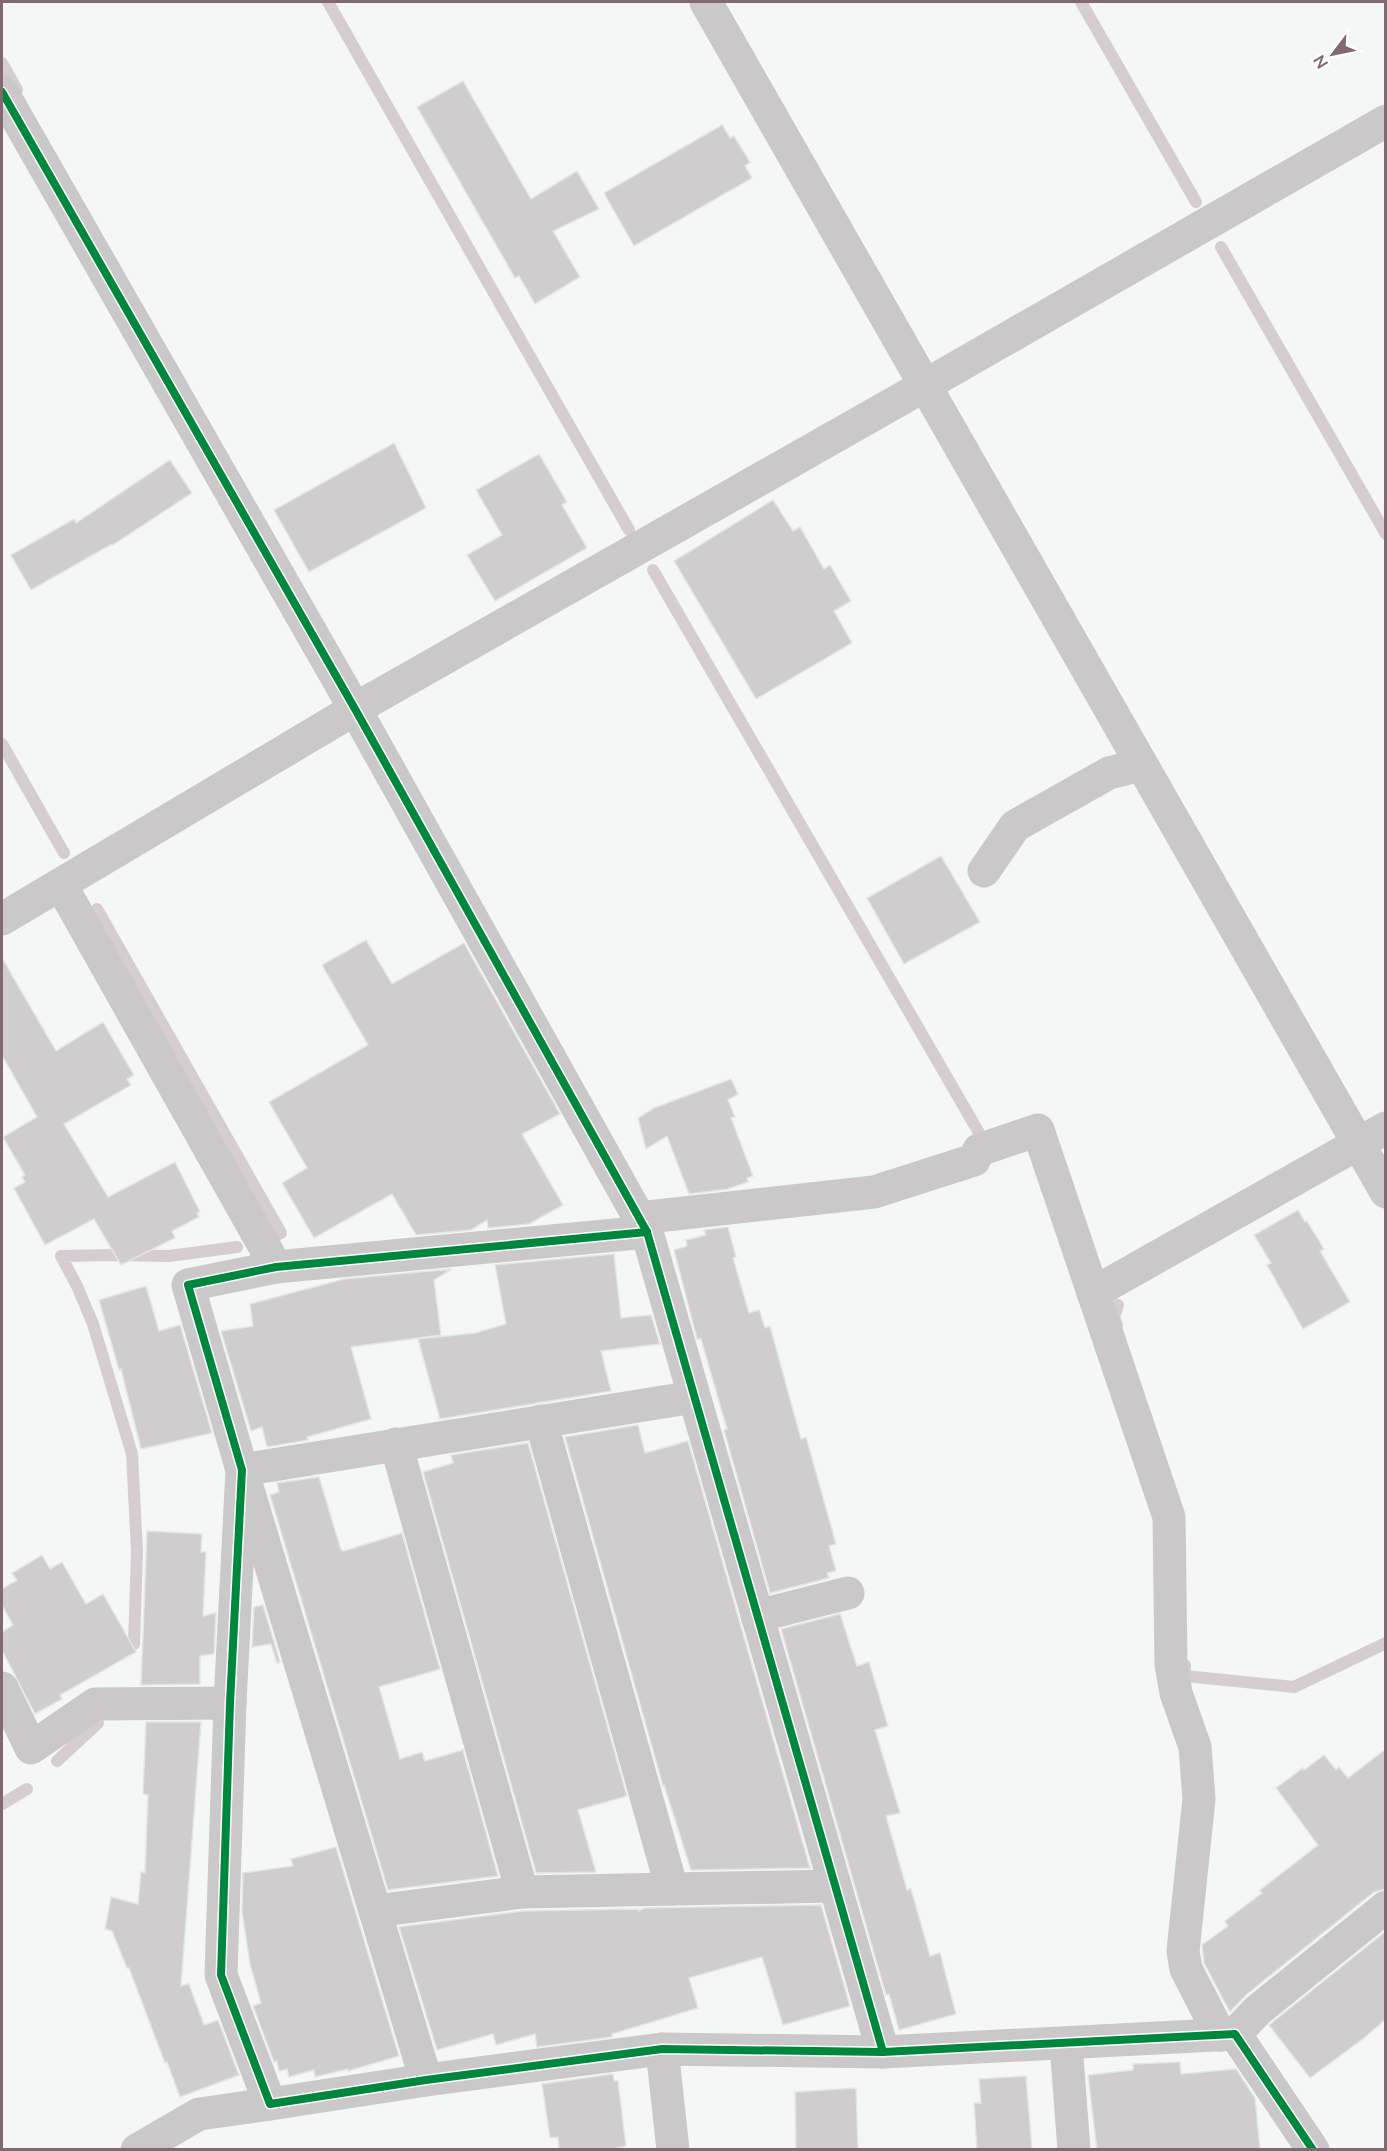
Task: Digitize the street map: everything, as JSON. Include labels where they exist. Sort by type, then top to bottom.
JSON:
[{"type":"street","points":[[706,2],[1386,1192]]},
{"type":"street","points":[[2,92],[355,709],[643,1225],[883,2052]]},
{"type":"street","points":[[2,919],[355,709],[1386,121]]},
{"type":"street","points":[[984,871],[1015,826],[1109,773],[1140,765]]},
{"type":"street","points":[[61,885],[276,1267]]},
{"type":"street","points":[[1093,1293],[1386,1128]]},
{"type":"street","points":[[426,2080],[188,1285],[276,1267],[643,1225],[874,1192],[974,1160],[979,1150],[1038,1130],[1169,1517],[1171,1664],[1176,1693],[1195,1747],[1199,1799],[1183,1951],[1186,1970],[1227,2035],[1314,2150]]},
{"type":"street","points":[[242,1470],[694,1396]]},
{"type":"street","points":[[541,1421],[672,1889]]},
{"type":"street","points":[[396,1444],[522,1892]]},
{"type":"street","points":[[242,1470],[230,1703],[221,1975],[270,2104]]},
{"type":"street","points":[[758,1616],[848,1593]]},
{"type":"street","points":[[2,1688],[31,1748],[94,1704],[230,1703]]},
{"type":"street","points":[[375,1911],[522,1892],[835,1886]]},
{"type":"street","points":[[137,2150],[199,2114],[426,2080],[662,2049],[883,2052],[1227,2035],[1386,1907]]},
{"type":"street","points":[[1066,2044],[1074,2150]]},
{"type":"street","points":[[662,2049],[673,2150]]},
{"type":"building","points":[[463,81],[531,199],[577,171],[599,209],[553,231],[580,277],[535,304],[519,276],[515,278],[417,107]]},
{"type":"building","points":[[722,125],[730,138],[734,136],[750,162],[745,166],[752,178],[634,246],[604,193]]},
{"type":"building","points":[[394,443],[426,508],[309,572],[274,510]]},
{"type":"building","points":[[539,454],[567,502],[562,505],[587,548],[495,601],[467,555],[502,535],[476,490]]},
{"type":"building","points":[[170,460],[192,493],[113,545],[31,590],[11,555],[74,519],[76,523]]},
{"type":"building","points":[[773,500],[793,531],[800,527],[824,569],[830,565],[851,601],[834,611],[852,643],[756,699],[674,561]]},
{"type":"building","points":[[941,856],[980,922],[904,964],[867,898]]},
{"type":"building","points":[[366,940],[392,984],[464,943],[560,1114],[522,1134],[563,1205],[529,1224],[488,1228],[487,1220],[471,1230],[416,1235],[392,1194],[314,1238],[282,1183],[307,1168],[269,1102],[368,1045],[322,965]]},
{"type":"building","points":[[2,958],[56,1051],[103,1022],[134,1075],[127,1079],[131,1085],[64,1124],[108,1197],[175,1162],[200,1212],[197,1213],[199,1217],[172,1231],[175,1238],[121,1265],[94,1219],[45,1245],[14,1188],[25,1182],[22,1177],[25,1175],[3,1137],[37,1117],[2,1055]]},
{"type":"building","points":[[731,1079],[738,1094],[728,1100],[735,1117],[731,1118],[753,1176],[747,1178],[748,1182],[728,1189],[689,1194],[667,1136],[646,1149],[638,1118],[654,1108]]},
{"type":"building","points":[[1298,1210],[1324,1249],[1320,1251],[1350,1302],[1303,1329],[1267,1265],[1271,1263],[1254,1235]]},
{"type":"building","points":[[728,1227],[736,1257],[733,1258],[749,1313],[759,1310],[765,1328],[770,1326],[801,1439],[806,1437],[836,1544],[829,1546],[836,1571],[827,1573],[829,1578],[770,1593],[724,1430],[727,1429],[701,1339],[697,1339],[674,1250],[687,1246],[686,1240],[706,1235],[704,1230]]},
{"type":"building","points":[[614,1254],[621,1318],[651,1315],[660,1344],[601,1351],[611,1391],[440,1419],[418,1339],[475,1333],[506,1324],[495,1265]]},
{"type":"building","points":[[452,1269],[434,1280],[441,1335],[351,1347],[371,1419],[307,1437],[308,1440],[267,1447],[262,1427],[251,1431],[221,1331],[253,1326],[250,1304],[344,1279]]},
{"type":"building","points":[[146,1286],[159,1331],[180,1325],[212,1433],[141,1449],[121,1369],[119,1370],[99,1300]]},
{"type":"building","points":[[638,1425],[645,1453],[688,1441],[810,1868],[691,1870],[663,1786],[565,1437]]},
{"type":"building","points":[[528,1443],[627,1796],[578,1810],[596,1872],[536,1873],[423,1472],[453,1463],[451,1455]]},
{"type":"building","points":[[319,1477],[341,1550],[402,1533],[440,1669],[379,1687],[400,1759],[422,1752],[425,1761],[463,1750],[498,1876],[388,1890],[270,1495],[279,1492],[277,1483]]},
{"type":"building","points":[[147,1531],[202,1534],[201,1552],[206,1552],[203,1616],[216,1613],[214,1654],[200,1656],[200,1684],[141,1685]]},
{"type":"building","points":[[42,1555],[50,1569],[62,1562],[86,1604],[103,1594],[136,1652],[60,1695],[62,1699],[35,1714],[2,1650],[2,1632],[13,1625],[2,1605],[2,1589],[17,1580],[12,1573]]},
{"type":"building","points":[[263,1605],[280,1662],[277,1663],[271,1644],[252,1647],[254,1607]]},
{"type":"building","points":[[840,1614],[857,1666],[869,1662],[888,1726],[875,1730],[900,1813],[886,1816],[907,1890],[911,1889],[930,1956],[940,1953],[956,2014],[899,2030],[889,1994],[886,1995],[781,1629]]},
{"type":"building","points":[[146,1722],[201,1722],[181,1986],[189,1984],[204,2025],[218,2020],[239,2075],[180,2097],[129,1968],[127,1968],[112,1931],[105,1929],[111,1897],[138,1904],[141,1872],[145,1873],[148,1795],[143,1794]]},
{"type":"building","points":[[1386,1749],[1386,1889],[1374,1892],[1246,1995],[1230,2012],[1204,1963],[1202,1945],[1228,1926],[1225,1921],[1262,1893],[1260,1890],[1318,1845],[1276,1788],[1324,1755],[1336,1770],[1339,1767],[1348,1778]]},
{"type":"building","points":[[336,1847],[399,2056],[348,2071],[348,2069],[315,2077],[314,2070],[289,2077],[287,2069],[279,2071],[277,2061],[274,2062],[253,2006],[261,2003],[250,1964],[242,1911],[243,1873],[293,1866],[291,1859]]},
{"type":"building","points":[[821,1905],[850,2006],[783,2025],[762,1957],[689,1978],[698,2008],[612,2034],[612,2037],[537,2047],[535,2034],[496,2045],[493,2034],[437,2050],[399,1927],[523,1911],[638,1909],[638,1911],[646,1908]]},
{"type":"building","points":[[1386,1931],[1386,2019],[1310,2078],[1269,2025]]},
{"type":"building","points":[[1180,2062],[1181,2074],[1236,2069],[1255,2098],[1260,2150],[1097,2150],[1088,2075],[1133,2070],[1133,2064]]},
{"type":"building","points":[[613,2074],[614,2081],[618,2081],[626,2146],[609,2150],[559,2150],[558,2137],[550,2138],[542,2084]]},
{"type":"building","points":[[1026,2076],[1032,2150],[977,2150],[974,2103],[981,2103],[979,2079]]},
{"type":"building","points":[[856,2088],[858,2150],[796,2150],[795,2092]]},
{"type":"waterway","points":[[328,2],[629,530]]},
{"type":"waterway","points":[[1081,2],[1196,202]]},
{"type":"waterway","points":[[2,63],[17,90]]},
{"type":"waterway","points":[[1221,247],[1386,534]]},
{"type":"waterway","points":[[653,570],[978,1131]]},
{"type":"waterway","points":[[2,744],[64,853]]},
{"type":"waterway","points":[[97,909],[281,1233],[275,1236]]},
{"type":"waterway","points":[[134,1644],[137,1551],[132,1454],[93,1324],[61,1256],[169,1256],[237,1247]]},
{"type":"waterway","points":[[1117,1326],[1114,1317],[1118,1305]]},
{"type":"waterway","points":[[1185,1665],[1185,1676],[1294,1687],[1386,1643]]},
{"type":"waterway","points":[[57,1761],[98,1723]]},
{"type":"waterway","points":[[2,1804],[27,1789]]},
{"type":"cycle path","points":[[2,92],[355,709],[647,1232],[883,2052]]},
{"type":"cycle path","points":[[647,1232],[276,1267],[188,1285],[242,1470],[230,1703],[221,1975],[270,2104],[426,2080],[662,2049],[883,2052],[1235,2034],[1313,2150]]}]
